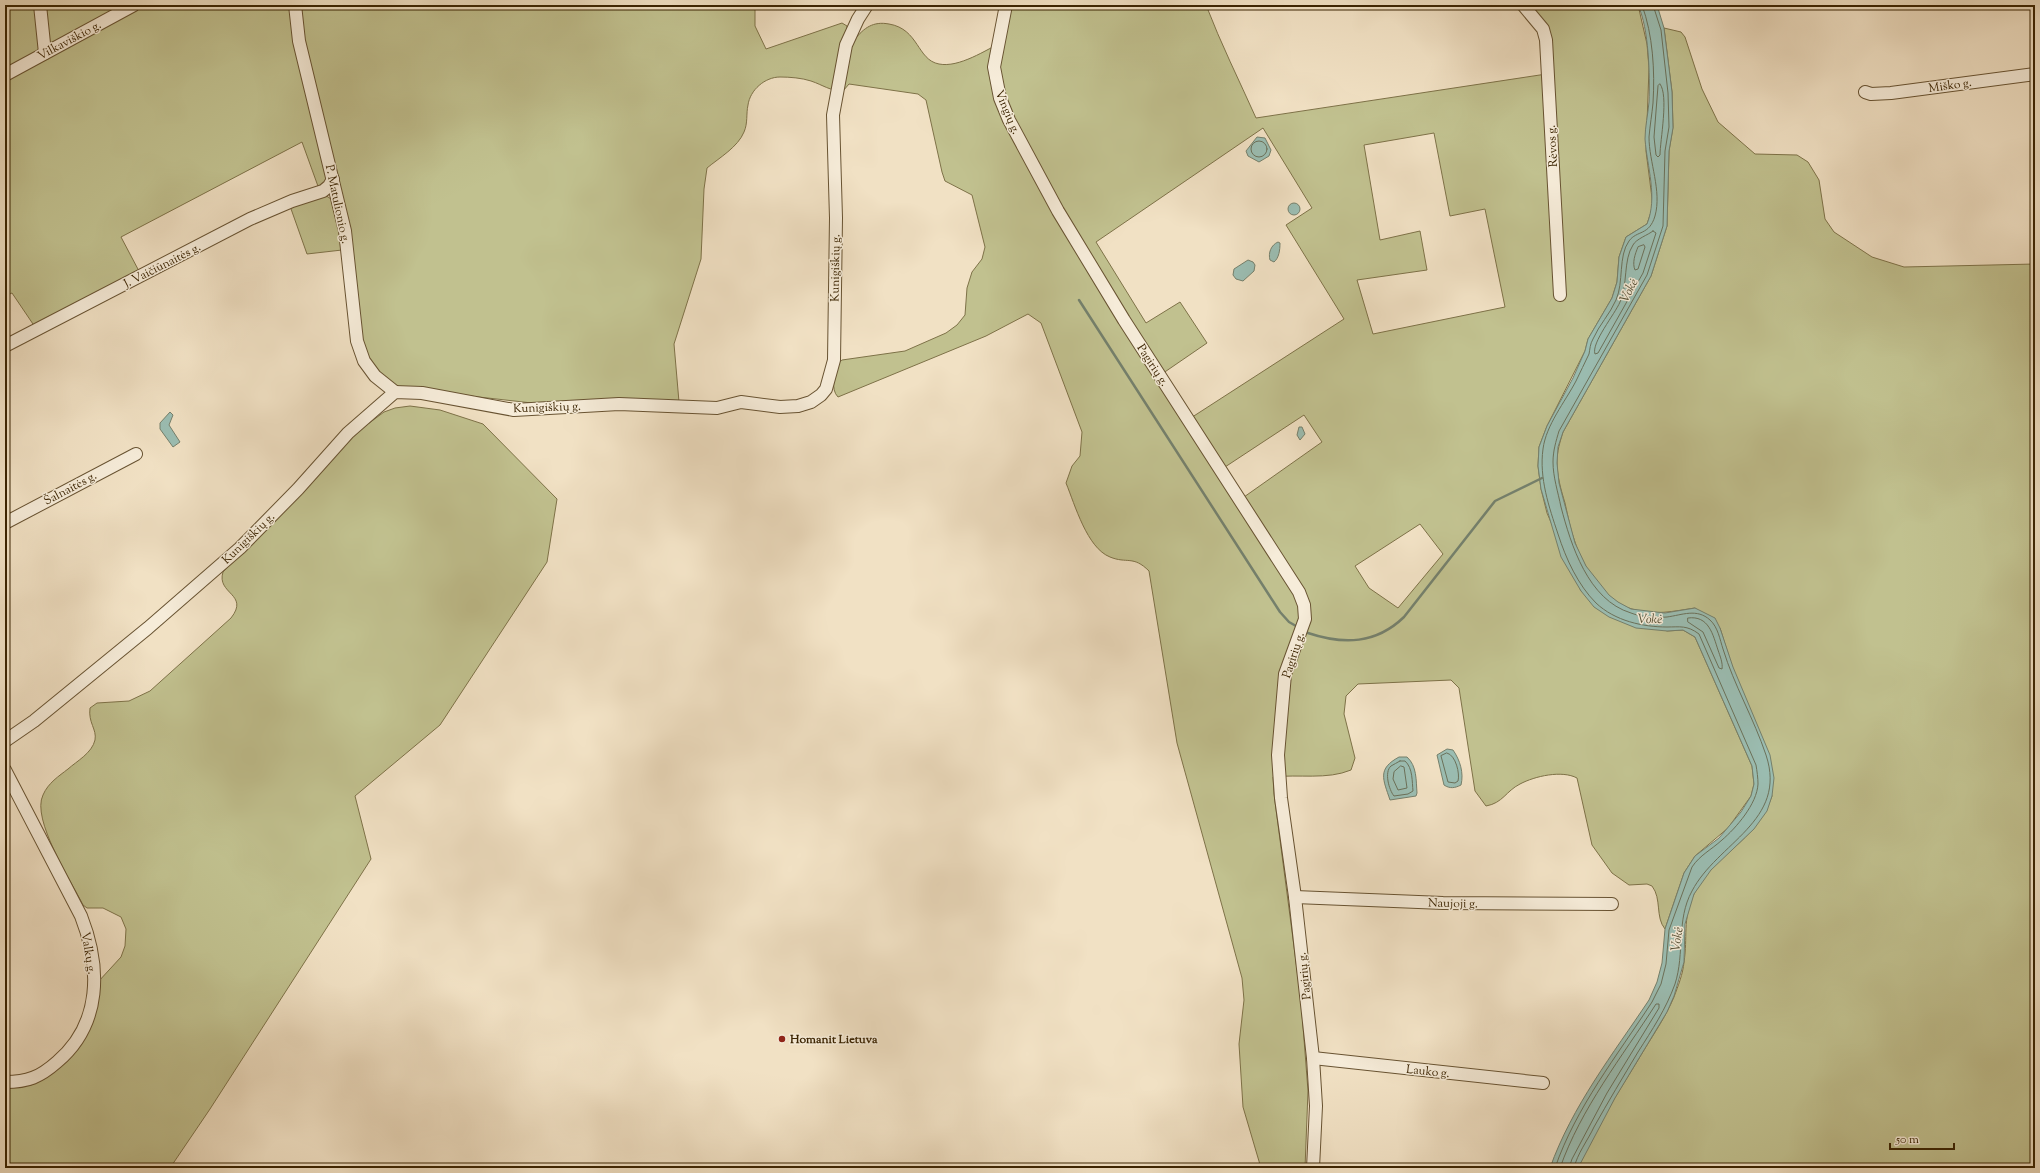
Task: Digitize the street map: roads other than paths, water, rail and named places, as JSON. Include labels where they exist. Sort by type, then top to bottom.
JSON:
[{"type":"street","points":[[40,5],[45,53]]},
{"type":"street","name":"Vilkaviškio g.","points":[[5,75],[134,5]]},
{"type":"street","name":"P. Matulionio g.","points":[[294,5],[299,41],[339,201],[345,231],[356,341],[364,361],[375,376],[395,392]]},
{"type":"street","name":"Kunigiškių g.","points":[[5,741],[34,721],[142,633],[240,548],[298,489],[348,433],[395,392],[422,393],[514,410],[619,404],[717,408],[741,402],[780,407],[798,406],[811,402],[821,395],[826,389],[834,360],[836,218],[833,115],[846,45],[858,19],[867,5]]},
{"type":"street","name":"Vingių g.","points":[[1006,5],[994,66],[1000,98],[1009,120],[1058,211]]},
{"type":"street","name":"Rėvos g.","points":[[1523,5],[1543,29],[1546,40],[1560,295]]},
{"type":"street","name":"Miško g.","points":[[1865,92],[1871,94],[1891,93],[2035,74]]},
{"type":"street","points":[[333,178],[329,186],[323,191],[334,196],[339,201]]},
{"type":"street","name":"J. Vaičiūnaitės g.","points":[[5,346],[250,220],[292,201],[323,191]]},
{"type":"street","name":"Pagirių g.","points":[[1058,211],[1124,320],[1299,592],[1304,605],[1305,619],[1285,674],[1278,755],[1281,798],[1295,897],[1313,1058],[1316,1106],[1313,1168]]},
{"type":"street","name":"Šalnaitės g.","points":[[5,523],[136,454]]},
{"type":"street","name":"Valkų g.","points":[[5,770],[81,916],[88,934],[91,949],[94,986],[91,1008],[85,1028],[76,1044],[42,1074],[21,1082],[5,1082]]},
{"type":"street","name":"Naujoji g.","points":[[1295,897],[1443,903],[1612,904]]},
{"type":"street","name":"Lauko g.","points":[[1313,1058],[1543,1084]]},
{"type":"water","name":"Vokė","points":[[1638,5],[1657,5],[1664,28],[1672,92],[1673,128],[1669,151],[1667,226],[1651,276],[1563,432],[1558,447],[1557,463],[1559,483],[1575,543],[1586,566],[1609,595],[1631,609],[1665,613],[1695,608],[1715,618],[1720,628],[1733,667],[1770,755],[1774,778],[1772,796],[1767,811],[1754,829],[1711,870],[1694,894],[1685,924],[1684,962],[1674,996],[1667,1012],[1615,1098],[1578,1168],[1550,1168],[1570,1123],[1594,1081],[1649,1000],[1657,982],[1662,963],[1665,929],[1684,873],[1695,856],[1719,838],[1741,812],[1751,796],[1754,784],[1752,766],[1695,637],[1683,630],[1667,631],[1636,628],[1609,617],[1594,607],[1581,591],[1561,557],[1541,489],[1538,466],[1539,447],[1547,426],[1573,378],[1585,351],[1588,339],[1612,298],[1617,282],[1619,257],[1626,237],[1647,224],[1650,214],[1652,193],[1645,139],[1649,102],[1649,66],[1647,39],[1642,15]]},
{"type":"water","points":[[1257,137],[1265,138],[1271,150],[1269,156],[1259,162],[1248,156],[1246,151]]},
{"type":"water","points":[[1292,203],[1296,203],[1300,209],[1296,215],[1292,215],[1288,211],[1288,207]]},
{"type":"water","points":[[1278,242],[1280,243],[1278,256],[1274,262],[1270,260],[1270,252],[1272,247]]},
{"type":"water","points":[[1248,260],[1253,262],[1255,265],[1254,271],[1243,281],[1236,279],[1233,275],[1234,269]]},
{"type":"water","points":[[170,412],[173,415],[169,425],[180,442],[173,447],[160,429],[160,423]]},
{"type":"water","points":[[1299,427],[1302,427],[1305,434],[1300,440],[1297,435]]},
{"type":"water","points":[[1447,749],[1453,750],[1458,758],[1462,776],[1461,785],[1450,788],[1444,785],[1437,755]]},
{"type":"water","points":[[1399,757],[1407,757],[1413,765],[1417,793],[1416,796],[1390,800],[1384,780],[1385,770],[1392,761]]},
{"type":"waterway","points":[[1079,300],[1280,612],[1289,622],[1296,626]]},
{"type":"waterway","points":[[1308,633],[1334,639],[1359,640],[1382,633],[1393,626],[1404,617],[1495,501],[1542,478]]},
{"type":"place","name":"Homanit Lietuva","points":[[782,1039]]}]
